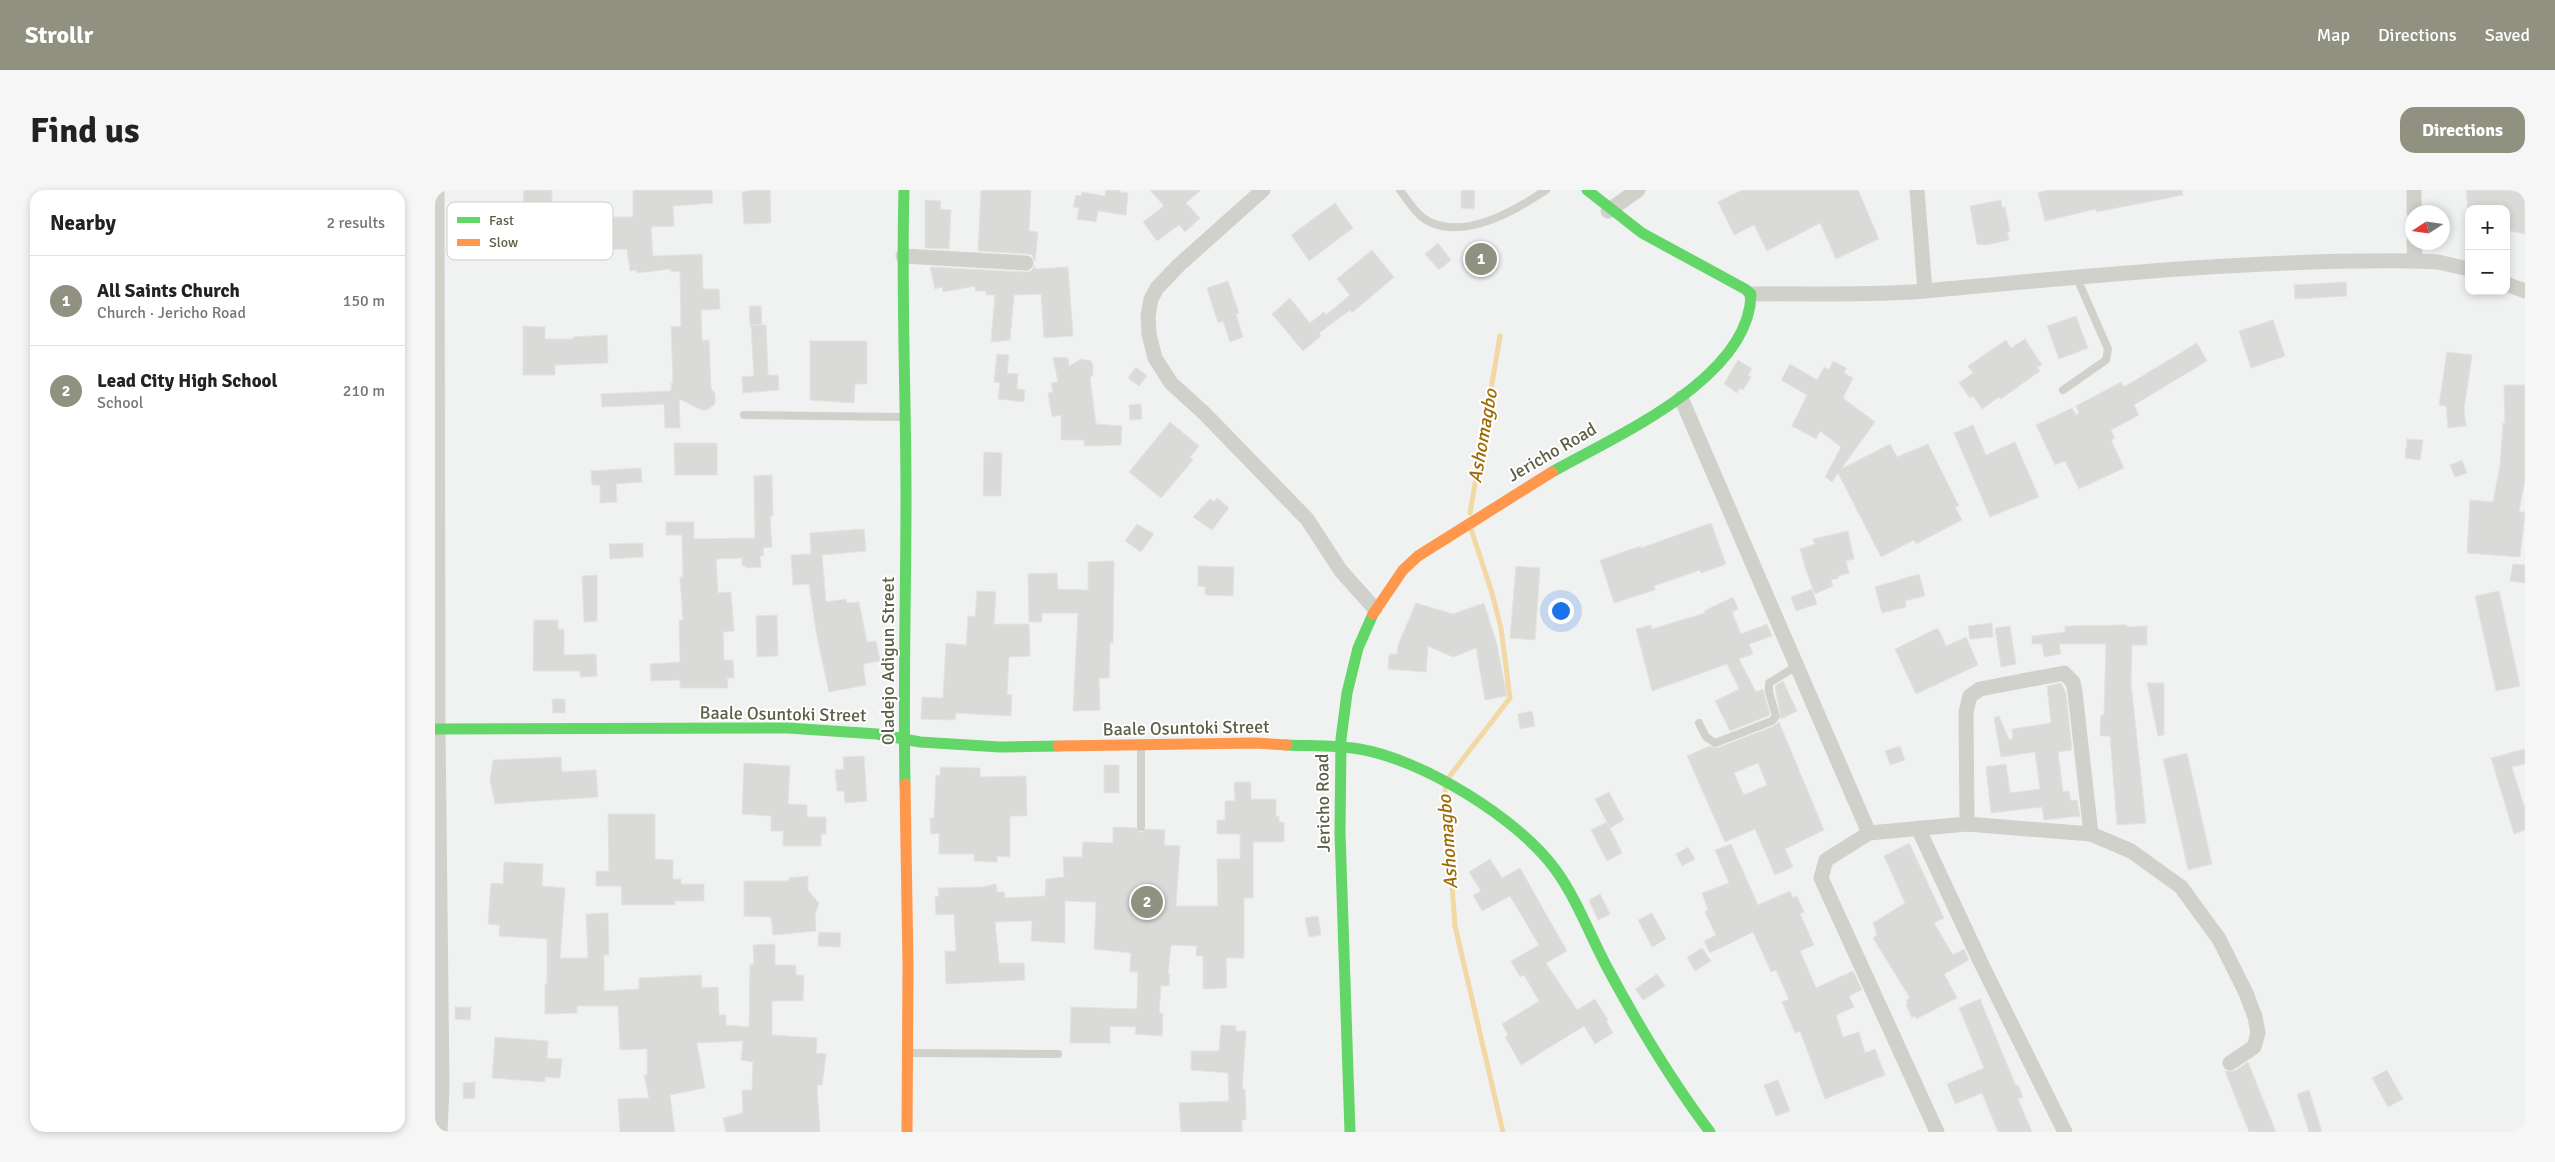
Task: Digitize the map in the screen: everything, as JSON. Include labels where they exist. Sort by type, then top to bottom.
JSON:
[{"type":"street","points":[[437,190],[439,1132]]},
{"type":"street","name":"Oladejo Adigun Street","points":[[905,190],[903,417],[907,497],[903,688],[908,1053],[907,1132]]},
{"type":"street","points":[[1263,190],[1179,265],[1157,288],[1151,299],[1149,316],[1149,334],[1155,358],[1171,382],[1204,413],[1307,519],[1341,572],[1375,609]]},
{"type":"street","points":[[1587,190],[1608,211],[1641,234],[1745,289],[1751,294],[1925,291],[2077,276],[2255,263],[2415,261],[2439,262],[2465,268]]},
{"type":"street","points":[[1608,211],[1639,190]]},
{"type":"street","points":[[1917,190],[1925,291]]},
{"type":"street","points":[[2414,190],[2414,205]]},
{"type":"street","points":[[2414,250],[2415,261]]},
{"type":"street","points":[[903,256],[1026,263]]},
{"type":"street","points":[[2510,285],[2525,291]]},
{"type":"street","name":"Jericho Road","points":[[1350,1132],[1339,748],[1351,677],[1357,655],[1375,609],[1400,574],[1421,552],[1514,493],[1681,398],[1717,366],[1729,351],[1753,308],[1751,294]]},
{"type":"street","points":[[1681,398],[1869,833]]},
{"type":"street","points":[[1967,824],[1966,712],[1970,696],[1980,689],[2063,673],[2070,677],[2075,692],[2091,834]]},
{"type":"street","name":"Baale Osuntoki Street","points":[[437,729],[788,728],[877,734],[905,740],[1000,747],[1255,743],[1359,749],[1375,752],[1414,768],[1479,801],[1508,821],[1535,844],[1554,867],[1570,893],[1616,984],[1710,1132]]},
{"type":"street","points":[[1937,1132],[1821,878],[1826,860],[1869,833],[1967,824],[2091,834],[2131,850],[2181,887],[2219,939],[2246,993],[2258,1033],[2254,1047],[2230,1062]]},
{"type":"street","points":[[1919,828],[1982,965],[2065,1132]]},
{"type":"lane","points":[[1400,190],[1414,210],[1431,223],[1449,227],[1496,219],[1516,210],[1546,190]]},
{"type":"lane","points":[[2063,390],[2106,360],[2108,355],[2077,276]]},
{"type":"lane","points":[[744,415],[903,417]]},
{"type":"lane","points":[[1699,723],[1706,737],[1715,744],[1773,721],[1776,716],[1769,692],[1769,683],[1773,678],[1797,666]]},
{"type":"lane","points":[[1141,745],[1141,827]]},
{"type":"lane","points":[[908,1053],[1058,1054]]},
{"type":"building","points":[[524,190],[552,190],[552,202],[523,202]]},
{"type":"building","points":[[633,190],[712,190],[713,203],[673,206],[674,226],[651,227],[653,256],[702,254],[703,289],[719,289],[720,309],[701,310],[702,341],[709,340],[711,388],[715,394],[715,404],[707,410],[702,410],[679,399],[680,428],[665,428],[664,404],[602,407],[601,394],[671,391],[671,383],[673,383],[671,327],[681,326],[680,271],[671,272],[671,269],[637,273],[636,270],[630,271],[627,249],[613,249],[613,217],[633,217]]},
{"type":"building","points":[[770,190],[771,223],[744,224],[742,192]]},
{"type":"building","points":[[981,190],[1031,190],[1029,231],[1038,232],[1035,262],[1032,255],[1027,254],[978,251]]},
{"type":"building","points":[[1106,190],[1120,190],[1120,192],[1128,193],[1126,215],[1098,211],[1096,222],[1077,219],[1079,208],[1073,207],[1076,195],[1081,196],[1082,192],[1105,196]]},
{"type":"building","points":[[1150,190],[1201,190],[1186,203],[1200,218],[1185,232],[1179,225],[1157,241],[1143,222],[1164,206]]},
{"type":"building","points":[[1461,190],[1475,190],[1474,209],[1461,208]]},
{"type":"building","points":[[1742,190],[1858,190],[1879,239],[1836,259],[1820,223],[1767,251],[1754,225],[1734,235],[1718,202]]},
{"type":"building","points":[[2049,190],[2182,190],[2183,195],[2096,212],[2096,209],[2045,221],[2038,193]]},
{"type":"building","points":[[2466,190],[2509,190],[2525,194],[2525,234],[2510,231],[2510,205],[2468,205]]},
{"type":"building","points":[[925,200],[941,201],[940,209],[951,210],[949,249],[925,248]]},
{"type":"building","points":[[2001,200],[2002,208],[2005,207],[2010,232],[2007,232],[2009,240],[1986,245],[1977,244],[1970,206]]},
{"type":"building","points":[[1335,203],[1353,228],[1309,261],[1291,235]]},
{"type":"building","points":[[1438,243],[1451,260],[1439,270],[1425,254]]},
{"type":"building","points":[[1372,250],[1394,277],[1352,313],[1350,310],[1319,333],[1321,336],[1303,351],[1272,314],[1290,298],[1310,323],[1324,312],[1326,315],[1350,295],[1337,279]]},
{"type":"building","points":[[1035,265],[1035,269],[1068,267],[1073,336],[1044,338],[1041,294],[1014,295],[1010,340],[991,342],[995,295],[986,295],[986,291],[975,291],[975,286],[943,292],[942,287],[935,289],[930,267],[1025,272],[1031,271]]},
{"type":"building","points":[[1228,281],[1239,313],[1236,314],[1243,337],[1230,342],[1223,321],[1218,323],[1207,288]]},
{"type":"building","points":[[2346,282],[2347,296],[2295,299],[2294,285]]},
{"type":"building","points":[[749,306],[761,306],[762,324],[750,325]]},
{"type":"building","points":[[2076,316],[2088,348],[2059,359],[2047,326]]},
{"type":"building","points":[[2273,320],[2285,356],[2251,368],[2239,331]]},
{"type":"building","points":[[751,325],[766,325],[768,375],[778,375],[779,390],[743,393],[742,377],[754,376]]},
{"type":"building","points":[[523,326],[545,327],[545,339],[573,339],[573,337],[607,335],[608,363],[555,365],[555,375],[523,375]]},
{"type":"building","points":[[2025,339],[2042,365],[2037,367],[2040,371],[2001,399],[1999,397],[1982,409],[1973,396],[1970,398],[1959,383],[1973,373],[1968,366],[2006,340],[2011,348]]},
{"type":"building","points":[[810,341],[867,341],[867,384],[855,384],[854,403],[810,400]]},
{"type":"building","points":[[2197,343],[2207,361],[2134,405],[2139,415],[2111,430],[2115,438],[2111,440],[2124,468],[2079,489],[2065,461],[2055,465],[2036,425],[2072,408],[2076,415],[2079,413],[2076,406],[2121,382],[2124,387]]},
{"type":"building","points":[[2447,352],[2472,355],[2464,409],[2466,426],[2448,428],[2446,406],[2439,405]]},
{"type":"building","points":[[997,354],[1009,355],[1007,373],[1018,374],[1017,389],[1025,390],[1024,402],[998,399],[1000,383],[994,382]]},
{"type":"building","points":[[1053,357],[1068,358],[1069,366],[1081,359],[1091,361],[1093,374],[1090,379],[1096,424],[1122,426],[1121,445],[1084,446],[1084,440],[1061,440],[1061,415],[1052,417],[1048,393],[1053,392],[1051,383],[1058,382]]},
{"type":"building","points":[[1738,360],[1752,369],[1748,375],[1751,377],[1743,390],[1740,388],[1737,393],[1724,384]]},
{"type":"building","points":[[1833,361],[1847,368],[1844,373],[1853,378],[1843,398],[1875,422],[1841,469],[1890,444],[1897,457],[1928,444],[1959,506],[1955,507],[1962,520],[1916,544],[1914,540],[1881,557],[1838,473],[1832,482],[1825,477],[1841,447],[1820,431],[1816,439],[1792,426],[1807,395],[1781,380],[1790,364],[1817,380],[1824,367],[1829,370]]},
{"type":"building","points":[[1136,367],[1147,376],[1139,386],[1128,378]]},
{"type":"building","points":[[2504,385],[2525,385],[2525,480],[2519,512],[2525,512],[2525,515],[2520,557],[2467,553],[2470,500],[2493,502],[2500,465],[2503,423],[2505,423]]},
{"type":"building","points":[[1141,404],[1142,419],[1130,420],[1129,405]]},
{"type":"building","points":[[1170,422],[1199,446],[1190,457],[1193,460],[1161,498],[1129,472]]},
{"type":"building","points":[[1973,425],[1986,455],[2015,442],[2039,497],[1990,517],[1954,433]]},
{"type":"building","points":[[2407,439],[2423,440],[2420,460],[2405,458]]},
{"type":"building","points":[[674,443],[717,443],[717,475],[675,475]]},
{"type":"building","points":[[984,452],[1002,453],[1001,496],[983,496]]},
{"type":"building","points":[[2462,460],[2467,473],[2455,477],[2450,465]]},
{"type":"building","points":[[641,468],[642,482],[616,484],[617,502],[600,503],[600,485],[592,485],[591,471]]},
{"type":"building","points":[[772,475],[773,516],[770,516],[772,547],[763,548],[764,556],[760,556],[761,567],[746,568],[746,566],[742,566],[742,558],[716,559],[718,593],[731,592],[734,631],[723,632],[724,660],[733,660],[734,678],[727,678],[728,688],[680,688],[680,680],[651,681],[650,664],[680,662],[679,620],[683,620],[680,577],[683,577],[682,535],[666,535],[666,522],[694,522],[694,539],[755,538],[754,476]]},
{"type":"building","points":[[1217,498],[1229,508],[1212,530],[1193,517],[1210,499],[1214,502]]},
{"type":"building","points":[[1711,523],[1726,564],[1701,573],[1700,570],[1654,586],[1655,590],[1614,603],[1600,560],[1641,546],[1641,548]]},
{"type":"building","points":[[1137,524],[1154,534],[1141,552],[1125,541]]},
{"type":"building","points":[[864,529],[866,551],[822,555],[826,602],[846,599],[847,603],[859,602],[867,642],[876,641],[880,661],[863,664],[866,685],[829,692],[817,637],[809,584],[793,585],[791,555],[811,554],[810,533]]},
{"type":"building","points":[[1848,531],[1854,559],[1846,561],[1849,573],[1831,580],[1833,586],[1815,594],[1800,549],[1815,544],[1813,539]]},
{"type":"building","points":[[643,543],[643,557],[610,559],[609,544]]},
{"type":"building","points":[[1114,561],[1113,643],[1110,643],[1109,678],[1099,678],[1100,710],[1073,711],[1078,613],[1042,613],[1042,622],[1029,622],[1028,574],[1057,573],[1058,589],[1088,590],[1088,562]]},
{"type":"building","points":[[2513,564],[2525,565],[2525,583],[2510,581]]},
{"type":"building","points":[[1198,566],[1234,567],[1233,596],[1205,595],[1205,587],[1198,586]]},
{"type":"building","points":[[1516,566],[1540,568],[1535,640],[1510,638]]},
{"type":"building","points":[[1919,574],[1925,596],[1905,601],[1906,607],[1882,613],[1875,587]]},
{"type":"building","points":[[597,575],[597,621],[584,622],[582,576]]},
{"type":"building","points":[[1812,589],[1817,604],[1796,611],[1791,597]]},
{"type":"building","points":[[977,591],[996,592],[994,624],[1029,624],[1030,656],[1009,657],[1007,694],[1012,695],[1011,716],[956,713],[955,720],[921,719],[922,697],[943,698],[946,643],[966,645],[968,616],[975,617]]},
{"type":"building","points":[[2499,591],[2520,686],[2496,691],[2475,596]]},
{"type":"building","points":[[1733,597],[1738,609],[1732,612],[1741,634],[1767,624],[1772,636],[1749,644],[1753,654],[1739,659],[1756,692],[1763,689],[1770,715],[1730,731],[1715,701],[1739,689],[1727,664],[1652,691],[1636,629],[1651,625],[1652,629],[1705,613],[1704,611]]},
{"type":"building","points":[[1416,603],[1453,614],[1484,603],[1497,645],[1507,696],[1485,700],[1476,648],[1453,657],[1428,646],[1426,672],[1388,669],[1389,654],[1397,654],[1398,645]]},
{"type":"building","points":[[777,615],[778,656],[757,657],[756,616]]},
{"type":"building","points":[[534,620],[558,620],[558,629],[564,629],[564,655],[596,654],[597,676],[580,677],[580,671],[533,671]]},
{"type":"building","points":[[1992,623],[1993,637],[1970,639],[1968,626]]},
{"type":"building","points":[[2127,625],[2127,627],[2147,626],[2147,645],[2132,645],[2131,683],[2146,823],[2117,825],[2110,736],[2100,736],[2101,715],[2104,715],[2106,644],[2059,644],[2061,654],[2044,657],[2042,644],[2032,644],[2032,636],[2065,632],[2065,626]]},
{"type":"building","points":[[2010,626],[2016,664],[2001,667],[1995,628]]},
{"type":"building","points":[[1938,628],[1946,646],[1966,637],[1978,665],[1916,694],[1895,649]]},
{"type":"building","points":[[1783,681],[1797,711],[1781,719],[1775,686]]},
{"type":"building","points":[[2061,683],[2066,693],[2072,750],[2058,752],[2063,792],[2069,791],[2071,801],[2077,800],[2080,816],[2044,820],[2042,807],[1991,813],[1986,767],[2006,764],[2010,793],[2040,789],[2035,752],[2001,757],[1994,718],[1999,716],[2009,740],[2013,738],[2012,729],[2051,723],[2047,686]]},
{"type":"building","points":[[2147,683],[2164,683],[2164,735],[2158,736]]},
{"type":"building","points":[[552,699],[565,699],[565,713],[553,713]]},
{"type":"building","points":[[1532,711],[1535,726],[1520,729],[1518,714]]},
{"type":"building","points":[[1779,722],[1824,830],[1785,849],[1793,867],[1775,875],[1755,829],[1725,842],[1687,756],[1710,746],[1717,748],[1774,726]],"holes":[[[1758,763],[1767,785],[1744,795],[1734,773]]]},
{"type":"building","points":[[1900,746],[1905,760],[1890,765],[1885,751]]},
{"type":"building","points":[[2525,749],[2525,764],[2512,767],[2525,809],[2525,830],[2514,834],[2491,758]]},
{"type":"building","points":[[2187,753],[2212,864],[2188,870],[2163,759]]},
{"type":"building","points":[[864,756],[867,801],[845,803],[844,791],[837,791],[835,770],[844,769],[843,757]]},
{"type":"building","points":[[561,757],[562,772],[596,770],[598,797],[495,804],[490,780],[493,760]]},
{"type":"building","points":[[744,763],[790,766],[788,804],[807,805],[807,817],[826,817],[826,834],[821,834],[821,846],[783,846],[783,831],[771,831],[771,816],[742,814]]},
{"type":"building","points":[[1104,765],[1119,765],[1119,793],[1104,793]]},
{"type":"building","points":[[940,767],[980,768],[980,777],[1026,776],[1027,816],[1010,816],[1010,857],[997,856],[997,862],[974,861],[974,854],[939,854],[939,833],[931,834],[930,818],[934,818],[936,775],[940,776]]},
{"type":"building","points":[[1234,782],[1251,782],[1251,799],[1276,799],[1276,817],[1279,816],[1279,822],[1284,822],[1284,842],[1253,842],[1253,898],[1244,898],[1244,956],[1243,958],[1226,958],[1227,988],[1203,989],[1203,956],[1196,956],[1197,946],[1171,945],[1168,974],[1170,974],[1169,986],[1161,986],[1159,1013],[1163,1013],[1162,1036],[1135,1034],[1136,1027],[1110,1026],[1110,1043],[1070,1043],[1071,1007],[1137,1009],[1138,972],[1130,972],[1131,953],[1094,949],[1096,902],[1065,901],[1065,943],[1031,941],[1032,921],[995,922],[999,963],[1024,963],[1025,980],[946,984],[945,951],[956,951],[954,914],[936,915],[935,897],[939,896],[938,888],[982,887],[996,884],[997,892],[1004,892],[1005,898],[1045,896],[1046,879],[1064,877],[1063,857],[1082,857],[1083,842],[1113,843],[1113,827],[1136,828],[1141,833],[1146,829],[1165,830],[1164,845],[1180,846],[1176,906],[1218,906],[1217,859],[1240,859],[1240,834],[1217,834],[1217,820],[1225,820],[1225,801],[1235,801]]},
{"type":"building","points":[[1609,792],[1624,820],[1610,828],[1595,799]]},
{"type":"building","points":[[608,814],[655,814],[655,859],[673,860],[673,879],[681,879],[681,884],[704,884],[704,901],[675,901],[675,905],[622,905],[621,886],[596,886],[596,871],[609,871]]},
{"type":"building","points":[[1607,822],[1622,853],[1607,861],[1591,830]]},
{"type":"building","points":[[1909,843],[1944,918],[1934,923],[1953,955],[1964,949],[1969,960],[1944,974],[1957,998],[1916,1019],[1915,1016],[1912,1018],[1906,1005],[1908,1004],[1906,1000],[1910,998],[1873,938],[1877,935],[1873,923],[1905,903],[1884,856]]},
{"type":"building","points":[[1731,844],[1758,905],[1790,891],[1793,898],[1797,896],[1804,912],[1800,914],[1814,945],[1800,951],[1816,988],[1853,971],[1862,990],[1849,996],[1854,1007],[1836,1015],[1843,1037],[1859,1032],[1865,1053],[1875,1049],[1885,1075],[1825,1099],[1800,1031],[1795,1033],[1782,1002],[1789,999],[1776,970],[1771,972],[1753,932],[1710,953],[1704,941],[1716,935],[1705,912],[1708,910],[1702,893],[1729,883],[1715,850]]},
{"type":"building","points":[[1688,847],[1695,859],[1682,866],[1676,854]]},
{"type":"building","points":[[1490,859],[1502,878],[1520,868],[1567,951],[1546,963],[1577,1010],[1595,999],[1608,1020],[1606,1021],[1613,1033],[1595,1044],[1584,1026],[1521,1065],[1505,1037],[1508,1035],[1502,1024],[1539,1001],[1524,975],[1520,977],[1511,961],[1539,945],[1510,896],[1482,911],[1473,895],[1481,891],[1469,872]]},
{"type":"building","points":[[504,862],[543,864],[542,886],[565,888],[560,958],[588,958],[586,914],[608,913],[609,955],[604,955],[604,991],[639,989],[639,978],[701,975],[702,988],[718,987],[719,1015],[726,1015],[726,1025],[749,1027],[750,964],[754,964],[753,945],[775,944],[775,965],[796,965],[796,975],[804,975],[803,1001],[772,1001],[772,1035],[817,1038],[816,1053],[826,1054],[822,1085],[817,1085],[820,1132],[726,1132],[723,1118],[743,1113],[742,1090],[752,1090],[753,1062],[741,1060],[743,1041],[697,1043],[705,1088],[670,1095],[675,1132],[620,1132],[618,1099],[649,1098],[644,1075],[647,1075],[647,1049],[620,1050],[618,1006],[577,1006],[577,1013],[545,1014],[547,939],[499,936],[500,925],[488,924],[491,883],[503,884]]},
{"type":"building","points":[[808,876],[808,890],[819,903],[815,915],[816,931],[773,935],[771,917],[744,916],[744,881],[789,881],[789,878]]},
{"type":"building","points":[[1600,894],[1610,914],[1598,920],[1589,900]]},
{"type":"building","points":[[1652,913],[1666,939],[1652,947],[1638,920]]},
{"type":"building","points":[[1318,916],[1321,935],[1309,937],[1305,918]]},
{"type":"building","points":[[819,932],[841,933],[840,947],[818,946]]},
{"type":"building","points":[[1702,948],[1711,961],[1695,971],[1687,957]]},
{"type":"building","points":[[1657,974],[1665,986],[1643,1000],[1635,989]]},
{"type":"building","points":[[1980,999],[2016,1086],[2018,1085],[2023,1097],[2018,1099],[2032,1132],[1998,1132],[1982,1093],[1955,1104],[1947,1084],[1984,1068],[1959,1008]]},
{"type":"building","points":[[455,1007],[471,1007],[470,1020],[455,1019]]},
{"type":"building","points":[[1221,1025],[1236,1026],[1236,1031],[1246,1031],[1242,1089],[1245,1089],[1246,1120],[1242,1120],[1242,1132],[1181,1132],[1179,1103],[1229,1101],[1228,1073],[1191,1070],[1191,1051],[1219,1051]]},
{"type":"building","points":[[495,1037],[548,1041],[547,1058],[562,1059],[560,1078],[545,1077],[545,1082],[492,1078]]},
{"type":"building","points":[[2248,1062],[2276,1132],[2249,1132],[2225,1071],[2235,1071]]},
{"type":"building","points":[[2387,1070],[2403,1099],[2388,1107],[2372,1078]]},
{"type":"building","points":[[1778,1080],[1790,1111],[1776,1116],[1764,1085]]},
{"type":"building","points":[[475,1082],[475,1098],[463,1099],[463,1083]]},
{"type":"building","points":[[2309,1090],[2322,1132],[2309,1132],[2297,1094]]},
{"type":"waterway","name":"Ashomagbo","points":[[1470,513],[1500,336]]},
{"type":"waterway","name":"Ashomagbo","points":[[1449,777],[1510,698],[1501,628],[1492,593],[1471,529]]},
{"type":"waterway","name":"Ashomagbo","points":[[1445,789],[1455,926],[1503,1132]]},
{"type":"traffic: fast","points":[[904,190],[905,784]]},
{"type":"traffic: fast","points":[[1552,472],[1642,422],[1675,401],[1704,378],[1728,353],[1745,325],[1751,294],[1642,233],[1587,190]]},
{"type":"traffic: fast","points":[[1350,1132],[1340,833],[1341,739],[1347,693],[1358,648],[1373,614]]},
{"type":"traffic: fast","points":[[435,729],[788,728],[877,734],[920,742],[1000,747],[1058,746]]},
{"type":"traffic: fast","points":[[1287,745],[1332,746],[1359,749],[1384,755],[1439,778],[1493,811],[1517,830],[1538,850],[1563,881],[1577,905],[1608,969],[1643,1031],[1669,1073],[1710,1132]]},
{"type":"traffic: slow","points":[[1373,614],[1403,570],[1418,556],[1552,472]]},
{"type":"traffic: slow","points":[[1058,746],[1255,743],[1287,745]]},
{"type":"traffic: slow","points":[[905,784],[908,966],[907,1132]]},
{"type":"place","name":"All Saints Church","points":[[1481,259]]},
{"type":"place","name":"Lead City High School","points":[[1147,902]]}]
